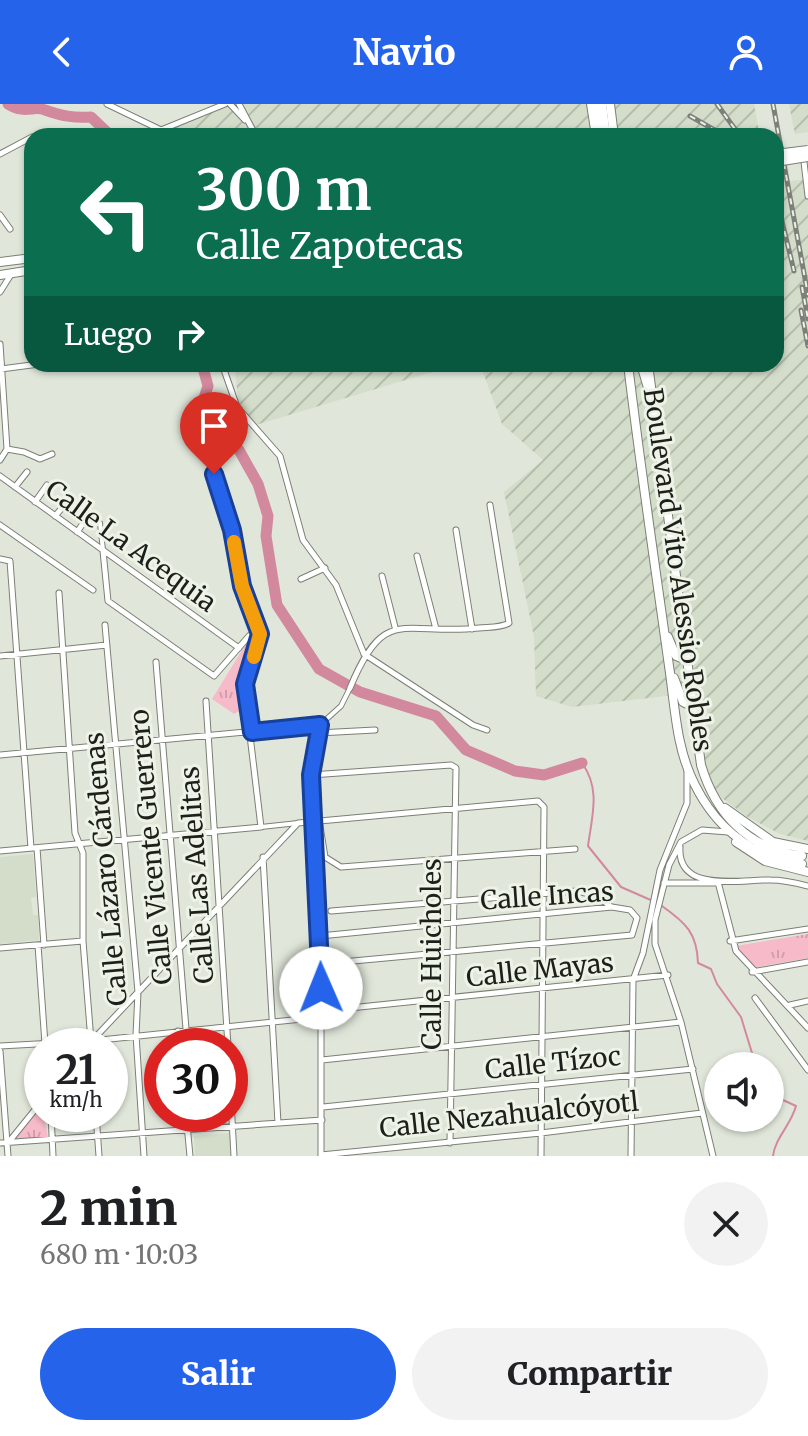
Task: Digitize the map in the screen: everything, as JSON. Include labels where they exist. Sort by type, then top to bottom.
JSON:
[{"type":"main road","points":[[594,104],[599,128]]},
{"type":"main road","points":[[601,128],[602,104]]},
{"type":"main road","points":[[610,104],[613,128]]},
{"type":"main road","points":[[784,153],[808,150]]},
{"type":"main road","points":[[784,161],[807,160]]},
{"type":"main road","points":[[0,262],[24,259]]},
{"type":"main road","points":[[0,275],[24,271]]},
{"type":"main road","name":"Boulevard Vito Alessio Robles","points":[[629,372],[660,613],[686,766],[702,798],[741,848],[765,861],[805,860]]},
{"type":"main road","points":[[643,372],[654,408]]},
{"type":"main road","name":"Boulevard Vito Alessio Robles","points":[[649,372],[701,765],[712,796],[756,833],[784,845],[805,860]]},
{"type":"main road","points":[[659,602],[669,599],[678,604]]},
{"type":"main road","points":[[660,613],[676,656],[687,660]]},
{"type":"main road","points":[[669,666],[681,699],[691,706]]},
{"type":"street","points":[[161,128],[227,104],[246,120]]},
{"type":"street","points":[[239,104],[251,128]]},
{"type":"street","points":[[111,105],[152,128]]},
{"type":"street","points":[[0,154],[24,141]]},
{"type":"street","points":[[808,143],[803,148],[807,160],[808,196]]},
{"type":"street","points":[[0,215],[10,229]]},
{"type":"street","points":[[0,292],[12,273]]},
{"type":"street","points":[[0,344],[7,449],[0,460]]},
{"type":"street","points":[[1,369],[24,366]]},
{"type":"street","points":[[225,372],[237,407],[280,456],[303,540],[336,585],[364,654],[467,722],[487,730]]},
{"type":"street","points":[[7,449],[40,459],[52,454]]},
{"type":"street","points":[[15,487],[27,472]]},
{"type":"street","points":[[214,474],[232,530],[242,586],[260,634],[245,694],[252,732],[261,827]]},
{"type":"street","name":"Calle La Acequia","points":[[0,476],[239,648]]},
{"type":"street","points":[[35,502],[47,485]]},
{"type":"street","points":[[55,516],[69,500]]},
{"type":"street","points":[[321,1156],[321,964],[316,820],[311,775],[320,725],[341,706],[364,654],[374,640],[395,627],[472,629],[509,623],[490,505]]},
{"type":"street","points":[[77,532],[89,515]]},
{"type":"street","points":[[100,523],[106,599],[217,676],[249,636]]},
{"type":"street","points":[[0,525],[93,590]]},
{"type":"street","points":[[456,530],[472,629]]},
{"type":"street","points":[[417,556],[436,629]]},
{"type":"street","points":[[0,559],[8,559],[23,753],[34,848],[44,1028]]},
{"type":"street","points":[[301,579],[325,568]]},
{"type":"street","points":[[382,576],[395,627]]},
{"type":"street","points":[[59,593],[67,747],[78,842],[83,853],[83,941],[89,1028]]},
{"type":"street","name":"Calle Lázaro Cárdenas","points":[[105,625],[113,741],[138,992],[136,1035],[144,1156]]},
{"type":"street","points":[[0,656],[107,645]]},
{"type":"street","name":"Calle Vicente Guerrero","points":[[156,662],[186,1028]]},
{"type":"street","name":"Calle Las Adelitas","points":[[206,701],[227,1026]]},
{"type":"street","points":[[0,755],[113,741],[320,725]]},
{"type":"street","points":[[318,733],[375,730]]},
{"type":"street","name":"Calle Huicholes","points":[[311,775],[455,766],[450,1143]]},
{"type":"street","points":[[631,1156],[633,980],[643,953],[649,914],[685,811],[686,766]]},
{"type":"street","points":[[0,851],[316,820],[543,804],[541,1156]]},
{"type":"street","points":[[316,820],[323,852],[329,862],[341,867],[575,849]]},
{"type":"street","points":[[105,1028],[263,856],[298,823]]},
{"type":"street","points":[[713,1156],[681,1022],[668,975],[655,944],[655,920],[658,891],[681,842],[702,830],[728,832]]},
{"type":"street","points":[[681,842],[684,868],[692,875],[718,882],[773,880],[808,886]]},
{"type":"street","points":[[263,856],[275,1021],[278,1123]]},
{"type":"street","points":[[664,883],[710,885],[718,882]]},
{"type":"street","points":[[718,882],[730,941],[752,972],[789,1005],[808,1028]]},
{"type":"street","points":[[331,911],[577,891],[598,896],[612,907]]},
{"type":"street","name":"Calle Incas","points":[[320,936],[612,907],[634,913],[637,918],[633,934],[542,942]]},
{"type":"street","points":[[730,941],[808,929]]},
{"type":"street","points":[[0,948],[83,941]]},
{"type":"street","points":[[321,964],[542,942]]},
{"type":"street","points":[[752,972],[808,962]]},
{"type":"street","name":"Calle Mayas","points":[[200,1028],[668,975]]},
{"type":"street","points":[[755,998],[808,1070]]},
{"type":"street","points":[[789,1005],[808,1001]]},
{"type":"street","points":[[322,1060],[681,1022]]},
{"type":"street","name":"Calle Mayas","points":[[128,1037],[144,1034]]},
{"type":"street","name":"Calle Mayas","points":[[0,1049],[24,1047]]},
{"type":"street","points":[[0,1049],[8,1156]]},
{"type":"street","name":"Calle Tízoc","points":[[323,1107],[693,1069]]},
{"type":"street","name":"Calle Nezahualcóyotl","points":[[321,1156],[702,1113]]},
{"type":"street","points":[[248,1125],[322,1120]]},
{"type":"street","points":[[8,1143],[24,1123]]},
{"type":"street","points":[[52,1132],[53,1156]]},
{"type":"street","points":[[97,1132],[99,1156]]},
{"type":"street","points":[[0,1143],[166,1132]]},
{"type":"street","points":[[188,1132],[190,1156]]},
{"type":"street","points":[[232,1132],[234,1156]]},
{"type":"shaded area","points":[[232,104],[754,104],[758,128],[172,128]]},
{"type":"shaded area","points":[[789,104],[808,104],[808,132],[795,134]]},
{"type":"shaded area","points":[[808,179],[808,841],[780,834],[746,816],[714,792],[704,770],[691,693],[572,707],[536,696],[534,637],[504,492],[543,460],[502,424],[483,372],[784,372],[784,182]]},
{"type":"shaded area","points":[[235,372],[432,372],[242,429]]},
{"type":"shaded area","points":[[33,854],[36,897],[31,898],[33,915],[38,915],[39,940],[0,944],[0,857]]},
{"type":"shaded area","points":[[230,1133],[231,1156],[195,1156],[194,1136]]},
{"type":"green space","points":[[255,629],[259,634],[239,693],[243,709],[234,714],[212,699]]},
{"type":"green space","points":[[808,934],[808,958],[752,968],[735,946]]},
{"type":"green space","points":[[24,1128],[24,1132],[47,1132],[48,1137],[14,1140]]},
{"type":"waterway","points":[[8,104],[20,109],[91,117],[103,128]]},
{"type":"waterway","points":[[204,372],[208,386],[203,401],[211,421],[239,450],[258,484],[268,516],[266,536],[277,605],[319,669],[360,692],[436,716],[466,750],[515,771],[544,775],[582,763]]},
{"type":"waterway","points":[[582,763],[592,783],[593,793],[588,846],[621,887],[653,901]]},
{"type":"waterway","points":[[662,906],[689,930],[698,963],[711,969],[717,984],[741,1017],[752,1052]]},
{"type":"waterway","points":[[784,1100],[796,1106],[784,1131]]},
{"type":"waterway","points":[[773,1156],[783,1132]]},
{"type":"railway","points":[[717,104],[734,128]]},
{"type":"railway","points":[[773,104],[777,128]]},
{"type":"railway","points":[[690,116],[711,128]]},
{"type":"railway","points":[[784,164],[808,295]]},
{"type":"railway","points":[[784,229],[794,271]]},
{"type":"railway","points":[[802,287],[808,319]]},
{"type":"railway","points":[[801,310],[808,346]]},
{"type":"slow traffic","points":[[234,542],[238,573],[260,634],[254,657]]},
{"type":"route","points":[[214,474],[232,530],[238,573],[260,634],[260,643],[245,684],[252,732],[320,725],[311,775],[321,988]]}]
